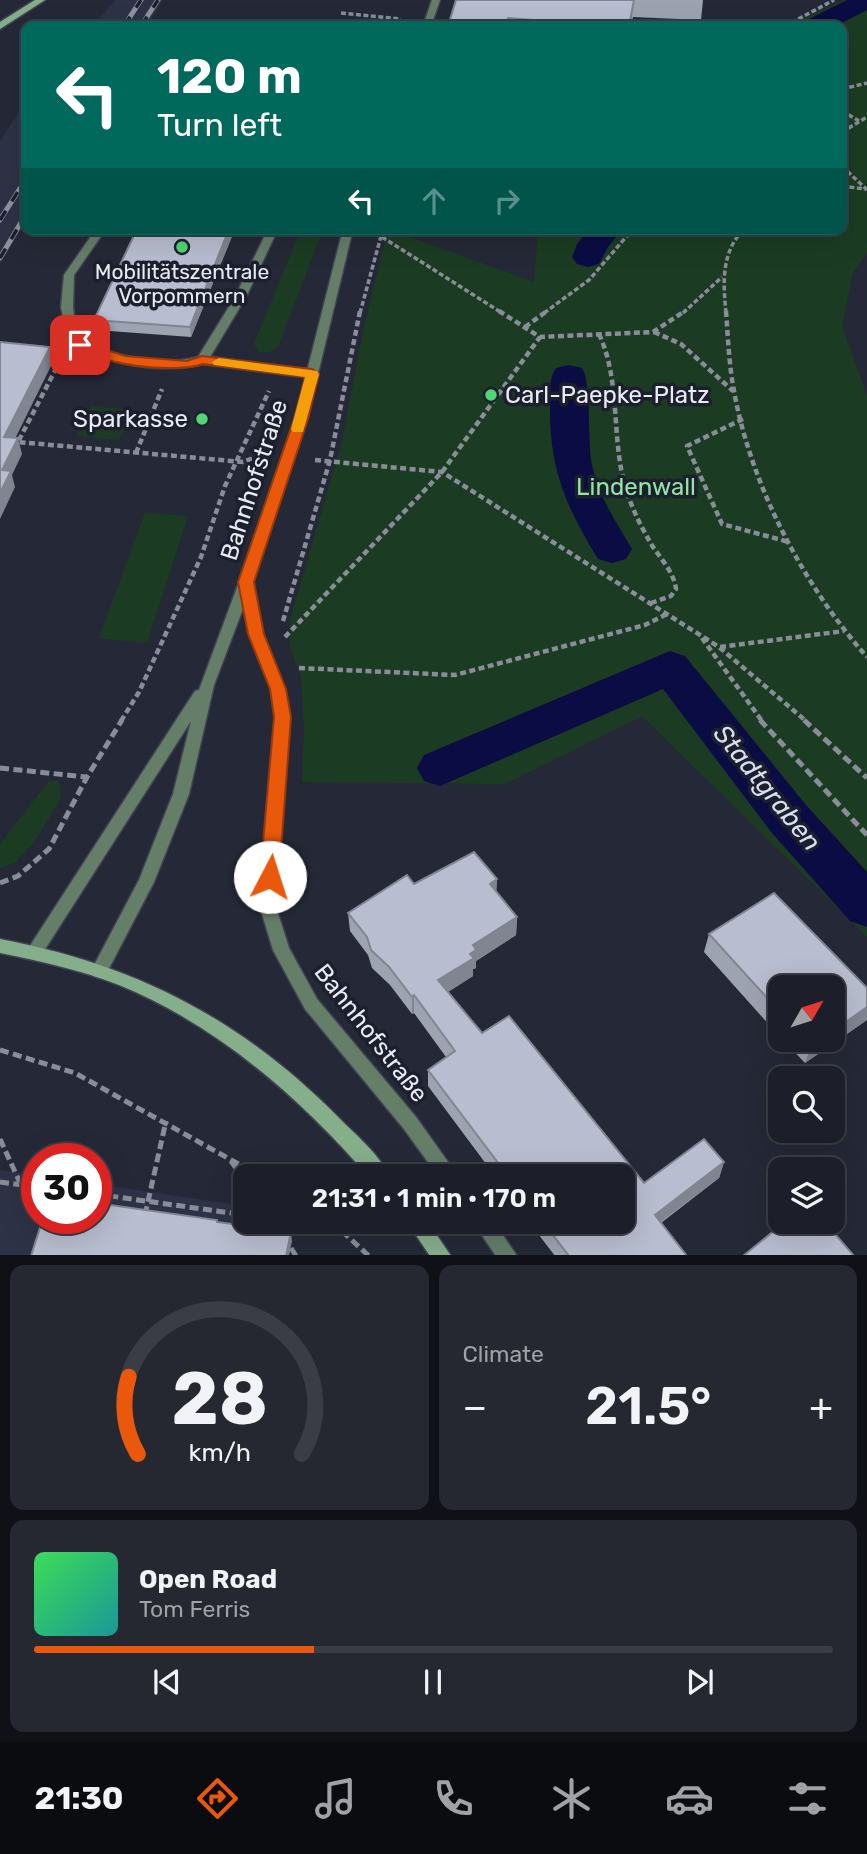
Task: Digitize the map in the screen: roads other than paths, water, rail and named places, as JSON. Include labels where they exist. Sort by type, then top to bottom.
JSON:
[{"type":"main road","points":[[0,26],[41,0]]},
{"type":"main road","points":[[0,946],[34,952],[99,971],[144,988],[214,1028],[295,1088],[351,1141],[370,1164]]},
{"type":"main road","points":[[426,1234],[443,1255]]},
{"type":"street","points":[[429,21],[436,0]]},
{"type":"street","points":[[98,235],[69,275],[67,307],[71,339],[80,345],[94,352],[124,360],[188,365],[202,360],[312,374]]},
{"type":"street","points":[[202,360],[230,318],[270,235]]},
{"type":"street","name":"Bahnhofstraße","points":[[99,971],[146,882],[181,794],[206,685],[246,582],[301,419],[347,235]]},
{"type":"street","name":"Bahnhofstraße","points":[[246,582],[256,634],[278,689],[282,717],[267,904],[273,926],[295,979],[311,1004],[410,1123],[440,1164]]},
{"type":"street","name":"Bahnhofstraße","points":[[34,952],[206,685]]},
{"type":"street","points":[[492,1234],[508,1255]]},
{"type":"waterway","name":"Stadtgraben","points":[[826,21],[867,0]]},
{"type":"waterway","name":"Stadtgraben","points":[[588,257],[593,244],[601,235]]},
{"type":"waterway","name":"Stadtgraben","points":[[569,376],[570,447],[574,467],[587,506],[612,549]]},
{"type":"waterway","name":"Stadtgraben","points":[[440,768],[670,667],[789,819],[867,906]]},
{"type":"railway","points":[[127,21],[141,0]]},
{"type":"railway","points":[[144,21],[158,0]]},
{"type":"railway","points":[[0,220],[21,187]]},
{"type":"railway","points":[[0,258],[21,222]]},
{"type":"place","name":"Mobilitätszentrale Vorpommern","points":[[182,247]]},
{"type":"place","name":"Carl-Paepke-Platz","points":[[491,395]]},
{"type":"place","name":"Sparkasse","points":[[202,419]]},
{"type":"park label","name":"Lindenwall","points":[[636,487]]}]
